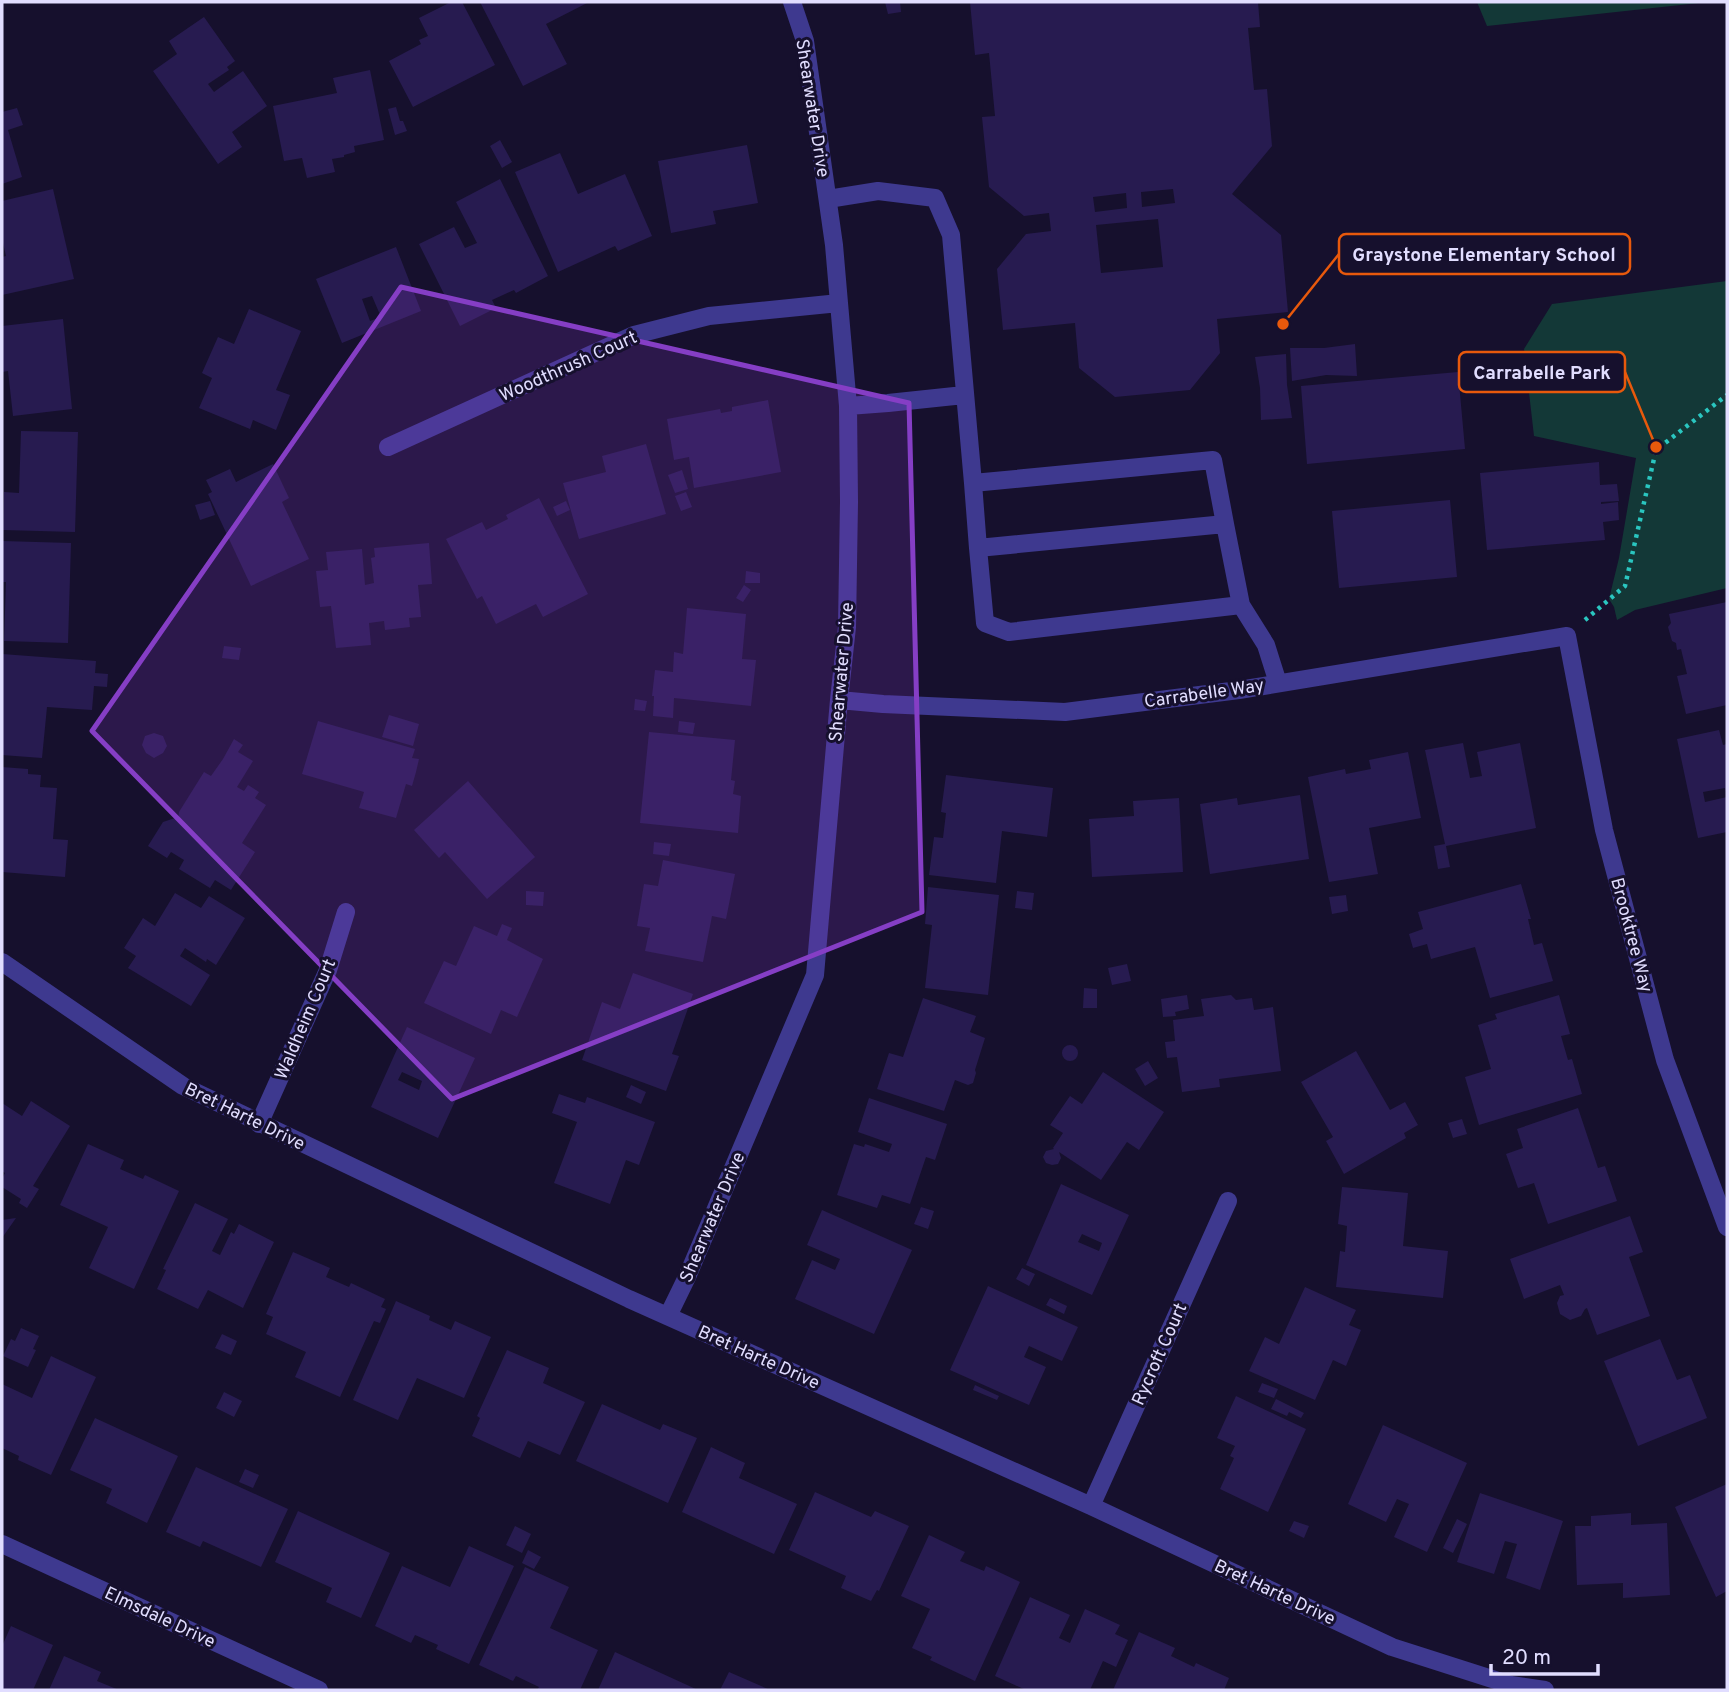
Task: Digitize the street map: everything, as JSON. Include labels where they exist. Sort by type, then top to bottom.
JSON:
[{"type":"street","name":"Shearwater Drive","points":[[668,1316],[815,975],[847,627],[848,406],[828,199],[805,41],[792,2]]},
{"type":"street","points":[[828,199],[878,191],[934,198],[951,235],[985,623],[1009,632],[1241,605]]},
{"type":"street","name":"Woodthrush Court","points":[[388,447],[634,335],[709,316],[839,303]]},
{"type":"street","points":[[848,406],[964,395]]},
{"type":"street","points":[[973,484],[1213,460],[1241,605],[1266,645],[1278,683]]},
{"type":"street","points":[[978,548],[1225,524]]},
{"type":"street","name":"Carrabelle Way","points":[[839,700],[1065,712],[1240,690],[1567,636]]},
{"type":"street","name":"Brooktree Way","points":[[1567,636],[1604,830],[1665,1060],[1727,1227]]},
{"type":"street","name":"Waldheim Court","points":[[259,1124],[328,971],[346,912]]},
{"type":"street","name":"Bret Harte Drive","points":[[2,962],[183,1086],[259,1124],[668,1316],[1091,1506],[1392,1647],[1511,1685],[1545,1690]]},
{"type":"street","name":"Rycroft Court","points":[[1091,1506],[1228,1201]]},
{"type":"street","name":"Elmsdale Drive","points":[[2,1544],[319,1690]]},
{"type":"path","points":[[1567,636],[1625,586],[1656,450],[1727,395]]},
{"type":"highlighted area","points":[[401,287],[909,403],[922,912],[452,1099],[92,731]]},
{"type":"green space","points":[[1477,2],[1708,2],[1487,26]]},
{"type":"green space","points":[[1727,281],[1727,588],[1635,610],[1617,620],[1609,599],[1619,558],[1636,458],[1534,436],[1524,349],[1552,304]]},
{"type":"building","points":[[451,2],[462,2],[495,65],[413,107],[389,61],[421,44],[419,40],[428,36],[419,18]]},
{"type":"building","points":[[480,2],[589,2],[546,24],[567,64],[523,86]]},
{"type":"building","points":[[885,2],[900,2],[901,12],[888,14]]},
{"type":"building","points":[[970,2],[1258,2],[1260,27],[1248,28],[1254,90],[1267,89],[1272,146],[1232,194],[1281,235],[1288,312],[1217,319],[1220,353],[1190,390],[1115,397],[1079,368],[1075,323],[1003,330],[997,269],[1026,234],[1051,231],[1049,213],[1024,216],[989,187],[982,117],[995,116],[989,53],[975,55]],"holes":[[[1173,189],[1175,203],[1142,207],[1141,192]],[[1126,193],[1127,208],[1095,212],[1093,197]],[[1158,219],[1163,267],[1101,273],[1096,225]]]},
{"type":"building","points":[[204,17],[235,61],[227,67],[229,70],[208,84],[214,92],[243,71],[267,106],[232,132],[242,147],[218,164],[153,71],[177,54],[169,41]]},
{"type":"building","points":[[370,70],[384,140],[354,146],[355,152],[332,159],[335,172],[307,178],[302,158],[284,161],[273,106],[337,93],[333,78]]},
{"type":"building","points":[[396,107],[400,121],[403,121],[407,131],[395,135],[388,109]]},
{"type":"building","points":[[17,108],[23,125],[8,130],[22,177],[2,184],[2,112]]},
{"type":"building","points":[[500,140],[512,162],[502,168],[490,146]]},
{"type":"building","points":[[747,145],[758,203],[713,211],[716,224],[671,233],[658,161]]},
{"type":"building","points":[[560,153],[578,194],[625,174],[652,236],[618,251],[615,246],[558,272],[515,172]]},
{"type":"building","points":[[500,179],[548,276],[516,293],[514,290],[492,300],[496,308],[460,326],[419,244],[454,227],[465,248],[477,243],[456,202]]},
{"type":"building","points":[[53,189],[74,279],[2,295],[2,257],[6,256],[2,244],[2,201]]},
{"type":"building","points":[[396,247],[421,311],[342,343],[316,279]],"holes":[[[372,296],[381,317],[370,321],[362,299]]]},
{"type":"building","points":[[249,309],[301,331],[276,390],[290,395],[276,430],[253,420],[250,429],[199,408],[212,378],[202,373],[218,337],[234,344]]},
{"type":"building","points":[[63,319],[72,409],[13,416],[8,371],[2,372],[2,326]]},
{"type":"building","points":[[1355,344],[1357,376],[1326,375],[1292,381],[1290,348]]},
{"type":"building","points":[[1286,354],[1292,418],[1261,420],[1255,357]]},
{"type":"building","points":[[1458,372],[1465,449],[1307,464],[1301,386]]},
{"type":"building","points":[[768,400],[781,472],[694,488],[689,457],[674,460],[667,419],[720,409],[721,413],[732,411],[732,407]]},
{"type":"building","points":[[21,431],[78,432],[75,532],[3,530],[4,492],[19,493]]},
{"type":"building","points":[[646,444],[666,514],[579,539],[563,483],[606,472],[602,456]]},
{"type":"building","points":[[1599,462],[1600,485],[1617,484],[1619,501],[1601,502],[1618,502],[1619,520],[1603,522],[1605,540],[1487,550],[1480,473]]},
{"type":"building","points":[[273,464],[289,498],[282,502],[309,559],[251,586],[208,494],[212,492],[206,480],[230,469],[236,482]]},
{"type":"building","points":[[682,470],[688,489],[675,493],[668,475]]},
{"type":"building","points":[[686,492],[692,507],[681,511],[675,496]]},
{"type":"building","points":[[539,498],[588,594],[543,617],[536,604],[496,624],[482,596],[477,599],[446,539],[482,522],[486,530],[508,519],[506,515]]},
{"type":"building","points":[[1450,500],[1457,577],[1339,588],[1332,511]]},
{"type":"building","points":[[210,501],[215,515],[200,520],[195,505]]},
{"type":"building","points":[[566,501],[570,510],[557,516],[553,507]]},
{"type":"building","points":[[2,541],[71,543],[68,643],[4,641],[6,582],[2,582]]},
{"type":"building","points":[[429,543],[432,584],[418,585],[421,617],[409,618],[410,627],[385,630],[384,621],[369,623],[371,645],[336,648],[331,606],[320,607],[316,571],[328,570],[326,552],[362,549],[365,585],[374,583],[371,558],[375,557],[374,548]]},
{"type":"building","points":[[746,571],[760,573],[760,583],[745,583]]},
{"type":"building","points":[[744,585],[751,590],[743,602],[736,598]]},
{"type":"building","points":[[1727,602],[1727,705],[1686,714],[1677,676],[1687,674],[1681,649],[1677,650],[1676,643],[1672,641],[1668,627],[1671,623],[1669,614]]},
{"type":"building","points":[[687,608],[746,614],[742,659],[756,660],[751,706],[674,698],[673,718],[653,716],[655,670],[673,672],[674,652],[683,654]]},
{"type":"building","points":[[224,646],[241,648],[239,660],[222,658]]},
{"type":"building","points":[[2,654],[96,661],[95,673],[108,674],[107,687],[94,686],[92,710],[47,707],[42,758],[2,755]]},
{"type":"building","points":[[635,699],[647,701],[645,711],[634,710]]},
{"type":"building","points":[[389,715],[419,724],[413,746],[382,737]]},
{"type":"building","points":[[318,721],[415,749],[412,758],[419,759],[416,772],[412,786],[406,784],[396,818],[359,808],[364,792],[302,774]]},
{"type":"building","points":[[679,721],[695,723],[693,734],[678,732]]},
{"type":"building","points":[[1719,730],[1723,745],[1727,744],[1727,795],[1725,788],[1703,792],[1705,802],[1727,797],[1727,832],[1698,838],[1677,739]]},
{"type":"building","points":[[649,732],[735,740],[731,780],[735,781],[733,794],[741,796],[738,833],[640,823]]},
{"type":"building","points":[[154,733],[163,736],[167,746],[163,753],[154,758],[146,753],[142,745],[145,736]]},
{"type":"building","points":[[234,739],[243,745],[238,752],[253,761],[237,787],[244,791],[248,785],[259,792],[255,798],[266,805],[242,843],[255,852],[231,890],[215,880],[210,888],[179,869],[184,860],[171,852],[167,858],[148,846],[163,822],[175,818],[178,820],[179,812],[204,772],[211,776]]},
{"type":"building","points":[[1463,743],[1470,778],[1482,776],[1477,752],[1520,743],[1536,828],[1446,846],[1450,867],[1438,869],[1434,846],[1445,844],[1425,750]]},
{"type":"building","points":[[1408,752],[1421,818],[1369,828],[1378,874],[1329,882],[1308,777],[1345,769],[1346,774],[1371,769],[1369,760]]},
{"type":"building","points":[[2,767],[28,769],[28,774],[41,775],[40,787],[57,788],[53,839],[68,840],[65,877],[2,872]]},
{"type":"building","points":[[946,775],[1053,788],[1047,837],[1002,831],[996,883],[929,875],[934,837],[943,838],[946,813],[941,812]]},
{"type":"building","points":[[468,781],[535,857],[487,899],[445,852],[439,858],[414,830]]},
{"type":"building","points":[[1300,795],[1309,859],[1210,874],[1200,804],[1237,798],[1238,805]]},
{"type":"building","points":[[1179,798],[1183,872],[1092,877],[1089,819],[1134,816],[1133,801]]},
{"type":"building","points":[[654,842],[671,844],[669,856],[653,854]]},
{"type":"building","points":[[663,860],[735,874],[726,919],[712,916],[703,962],[645,951],[650,928],[637,926],[644,884],[658,886]]},
{"type":"building","points":[[1521,884],[1531,919],[1528,919],[1534,945],[1542,943],[1553,981],[1490,998],[1475,947],[1431,959],[1427,944],[1413,948],[1409,934],[1423,929],[1418,912]]},
{"type":"building","points":[[928,887],[999,895],[988,995],[925,988],[932,925],[925,924]]},
{"type":"building","points":[[526,891],[544,892],[543,906],[526,905]]},
{"type":"building","points":[[1017,891],[1034,893],[1032,910],[1015,908]]},
{"type":"building","points":[[175,893],[201,908],[209,896],[245,918],[216,965],[207,959],[206,962],[185,948],[180,956],[210,975],[191,1006],[128,968],[136,956],[124,948],[143,918],[155,926]]},
{"type":"building","points":[[1346,895],[1348,911],[1332,914],[1329,897]]},
{"type":"building","points":[[502,924],[512,928],[507,940],[543,959],[517,1017],[501,1010],[491,1034],[424,1003],[444,961],[456,966],[474,926],[497,936]]},
{"type":"building","points":[[1127,964],[1131,981],[1112,985],[1108,968]]},
{"type":"building","points":[[633,973],[693,994],[672,1054],[679,1056],[666,1091],[582,1060],[602,1002],[620,1009]]},
{"type":"building","points":[[1084,988],[1097,989],[1097,1008],[1083,1008]]},
{"type":"building","points":[[1187,995],[1189,1009],[1175,1012],[1176,1016],[1163,1017],[1161,999]]},
{"type":"building","points":[[1231,995],[1236,1000],[1252,998],[1254,1010],[1273,1007],[1281,1071],[1219,1079],[1220,1087],[1182,1092],[1177,1057],[1167,1058],[1165,1042],[1175,1041],[1173,1020],[1204,1016],[1201,999]]},
{"type":"building","points":[[1559,995],[1570,1034],[1561,1036],[1568,1060],[1572,1059],[1582,1094],[1479,1125],[1465,1077],[1491,1069],[1478,1025],[1497,1019],[1495,1014]]},
{"type":"building","points":[[923,998],[976,1016],[970,1032],[985,1038],[973,1083],[968,1085],[955,1080],[944,1111],[877,1089],[889,1053],[903,1057]]},
{"type":"building","points":[[407,1027],[475,1058],[438,1138],[371,1107]],"holes":[[[402,1072],[422,1081],[419,1090],[398,1080]]]},
{"type":"building","points":[[1067,1045],[1073,1045],[1078,1053],[1076,1059],[1067,1061],[1062,1056],[1062,1050]]},
{"type":"building","points":[[1356,1051],[1390,1110],[1405,1102],[1418,1125],[1404,1133],[1406,1138],[1344,1174],[1326,1141],[1333,1137],[1301,1082]]},
{"type":"building","points":[[1148,1061],[1158,1078],[1145,1086],[1135,1069]]},
{"type":"building","points":[[1103,1072],[1164,1112],[1139,1150],[1127,1142],[1101,1180],[1059,1152],[1061,1158],[1058,1164],[1046,1163],[1043,1157],[1046,1151],[1054,1149],[1063,1133],[1050,1125],[1070,1096],[1082,1104]]},
{"type":"building","points":[[631,1085],[646,1092],[641,1104],[626,1097]]},
{"type":"building","points":[[559,1094],[585,1103],[587,1097],[655,1122],[639,1165],[626,1160],[610,1204],[554,1183],[577,1122],[552,1113]]},
{"type":"building","points":[[869,1098],[947,1124],[935,1160],[926,1157],[910,1204],[882,1195],[877,1208],[837,1195],[854,1144],[864,1147],[865,1144],[889,1152],[892,1144],[858,1132]]},
{"type":"building","points":[[31,1101],[70,1126],[33,1186],[39,1189],[27,1208],[19,1203],[21,1199],[2,1187],[5,1173],[2,1171],[2,1103],[22,1116]]},
{"type":"building","points":[[1578,1108],[1598,1168],[1605,1166],[1617,1201],[1548,1224],[1534,1183],[1518,1188],[1506,1154],[1523,1148],[1517,1129]]},
{"type":"building","points":[[1462,1119],[1467,1134],[1453,1138],[1448,1123]]},
{"type":"building","points":[[88,1144],[124,1160],[120,1169],[143,1179],[145,1175],[179,1191],[134,1289],[89,1268],[108,1227],[60,1205]]},
{"type":"building","points":[[1061,1184],[1129,1215],[1092,1295],[1026,1265]],"holes":[[[1082,1234],[1102,1243],[1099,1251],[1078,1242]]]},
{"type":"building","points":[[1342,1187],[1408,1193],[1403,1246],[1448,1251],[1443,1298],[1336,1287],[1340,1251],[1345,1252],[1347,1226],[1338,1224]]},
{"type":"building","points":[[195,1203],[228,1219],[212,1251],[220,1255],[231,1232],[234,1234],[239,1224],[274,1242],[243,1308],[208,1290],[198,1309],[157,1289],[166,1270],[163,1269]]},
{"type":"building","points":[[921,1207],[934,1211],[928,1229],[914,1224]]},
{"type":"building","points":[[822,1210],[912,1250],[874,1334],[795,1299],[812,1260],[835,1270],[840,1259],[807,1245]]},
{"type":"building","points":[[1630,1216],[1643,1252],[1629,1257],[1650,1316],[1597,1335],[1587,1308],[1581,1316],[1570,1320],[1560,1314],[1557,1303],[1560,1296],[1564,1295],[1560,1285],[1524,1299],[1510,1259]]},
{"type":"building","points":[[16,1218],[2,1238],[2,1220]]},
{"type":"building","points":[[293,1252],[330,1268],[326,1277],[349,1287],[351,1283],[385,1299],[381,1307],[386,1309],[380,1323],[374,1321],[340,1397],[295,1377],[306,1352],[266,1334],[273,1317],[266,1314]]},
{"type":"building","points":[[1022,1268],[1035,1274],[1029,1286],[1016,1279]]},
{"type":"building","points":[[988,1286],[1078,1327],[1062,1361],[1029,1346],[1024,1357],[1046,1367],[1029,1405],[950,1370]]},
{"type":"building","points":[[1305,1287],[1356,1310],[1349,1325],[1361,1330],[1346,1366],[1333,1360],[1315,1400],[1249,1371],[1265,1337],[1279,1344]]},
{"type":"building","points":[[1050,1298],[1067,1306],[1064,1314],[1046,1305]]},
{"type":"building","points":[[396,1301],[430,1316],[429,1320],[451,1330],[455,1321],[491,1337],[464,1398],[417,1378],[398,1420],[353,1400]]},
{"type":"building","points":[[21,1328],[39,1336],[28,1367],[3,1356],[11,1339],[15,1341]]},
{"type":"building","points":[[222,1334],[237,1341],[231,1355],[215,1348]]},
{"type":"building","points":[[1660,1339],[1677,1380],[1690,1375],[1707,1418],[1638,1446],[1604,1361]]},
{"type":"building","points":[[507,1350],[549,1368],[543,1383],[585,1402],[560,1455],[528,1441],[520,1458],[472,1436],[480,1418],[477,1416]]},
{"type":"building","points":[[51,1356],[96,1377],[51,1475],[18,1460],[19,1456],[2,1448],[2,1384],[32,1398]]},
{"type":"building","points":[[1262,1383],[1278,1389],[1274,1398],[1258,1392]]},
{"type":"building","points":[[975,1385],[999,1396],[997,1400],[973,1390]]},
{"type":"building","points":[[224,1392],[242,1401],[234,1417],[216,1408]]},
{"type":"building","points":[[1236,1396],[1306,1429],[1268,1512],[1220,1489],[1234,1458],[1230,1456],[1235,1446],[1217,1438]]},
{"type":"building","points":[[1276,1399],[1304,1413],[1301,1418],[1289,1412],[1287,1416],[1271,1409]]},
{"type":"building","points":[[602,1404],[660,1430],[663,1424],[697,1438],[668,1503],[576,1461]]},
{"type":"building","points":[[95,1418],[178,1456],[147,1523],[106,1503],[112,1489],[70,1470]]},
{"type":"building","points":[[1383,1425],[1467,1463],[1427,1552],[1394,1537],[1409,1504],[1397,1499],[1386,1522],[1348,1504]]},
{"type":"building","points":[[711,1447],[745,1463],[739,1478],[797,1504],[774,1554],[682,1512]]},
{"type":"building","points":[[196,1467],[288,1509],[261,1567],[203,1541],[200,1547],[166,1532]]},
{"type":"building","points":[[245,1469],[259,1475],[253,1488],[239,1482]]},
{"type":"building","points":[[1727,1484],[1727,1591],[1716,1597],[1675,1507]]},
{"type":"building","points":[[815,1492],[871,1517],[875,1511],[909,1526],[879,1591],[877,1590],[871,1601],[841,1588],[846,1576],[789,1550]]},
{"type":"building","points":[[1480,1493],[1563,1521],[1540,1590],[1506,1578],[1517,1544],[1505,1541],[1494,1574],[1457,1562]]},
{"type":"building","points":[[298,1511],[390,1553],[361,1618],[326,1602],[332,1588],[275,1562]]},
{"type":"building","points":[[1631,1513],[1631,1525],[1667,1523],[1670,1595],[1623,1598],[1623,1583],[1577,1585],[1575,1526],[1591,1526],[1591,1516]]},
{"type":"building","points":[[1457,1519],[1467,1524],[1453,1553],[1443,1548]]},
{"type":"building","points":[[1294,1521],[1309,1526],[1304,1538],[1289,1531]]},
{"type":"building","points":[[515,1526],[531,1534],[522,1553],[506,1545]]},
{"type":"building","points":[[929,1535],[965,1552],[960,1561],[984,1571],[986,1566],[1020,1582],[975,1681],[930,1660],[932,1657],[912,1648],[930,1609],[901,1596]]},
{"type":"building","points":[[469,1546],[514,1566],[469,1664],[436,1649],[438,1645],[415,1635],[411,1643],[375,1626],[402,1566],[450,1587]]},
{"type":"building","points":[[528,1550],[541,1557],[534,1569],[522,1563]]},
{"type":"building","points":[[525,1567],[569,1587],[550,1628],[598,1650],[580,1690],[537,1690],[539,1687],[516,1676],[513,1681],[479,1665]]},
{"type":"building","points":[[1030,1597],[1070,1615],[1059,1638],[1070,1643],[1085,1609],[1120,1625],[1115,1634],[1128,1640],[1116,1667],[1103,1661],[1090,1690],[1026,1690],[995,1676]]},
{"type":"building","points":[[11,1626],[53,1645],[33,1690],[2,1690],[2,1644]]},
{"type":"building","points":[[1139,1632],[1175,1648],[1171,1656],[1194,1667],[1196,1663],[1229,1678],[1224,1690],[1113,1690]]},
{"type":"building","points":[[615,1652],[698,1690],[598,1690]]},
{"type":"building","points":[[64,1656],[101,1672],[97,1681],[119,1690],[49,1690]]},
{"type":"building","points":[[729,1672],[770,1690],[720,1690]]},
{"type":"place","name":"Graystone Elementary School","points":[[1283,324]]},
{"type":"place","name":"Carrabelle Park","points":[[1656,447]]}]
